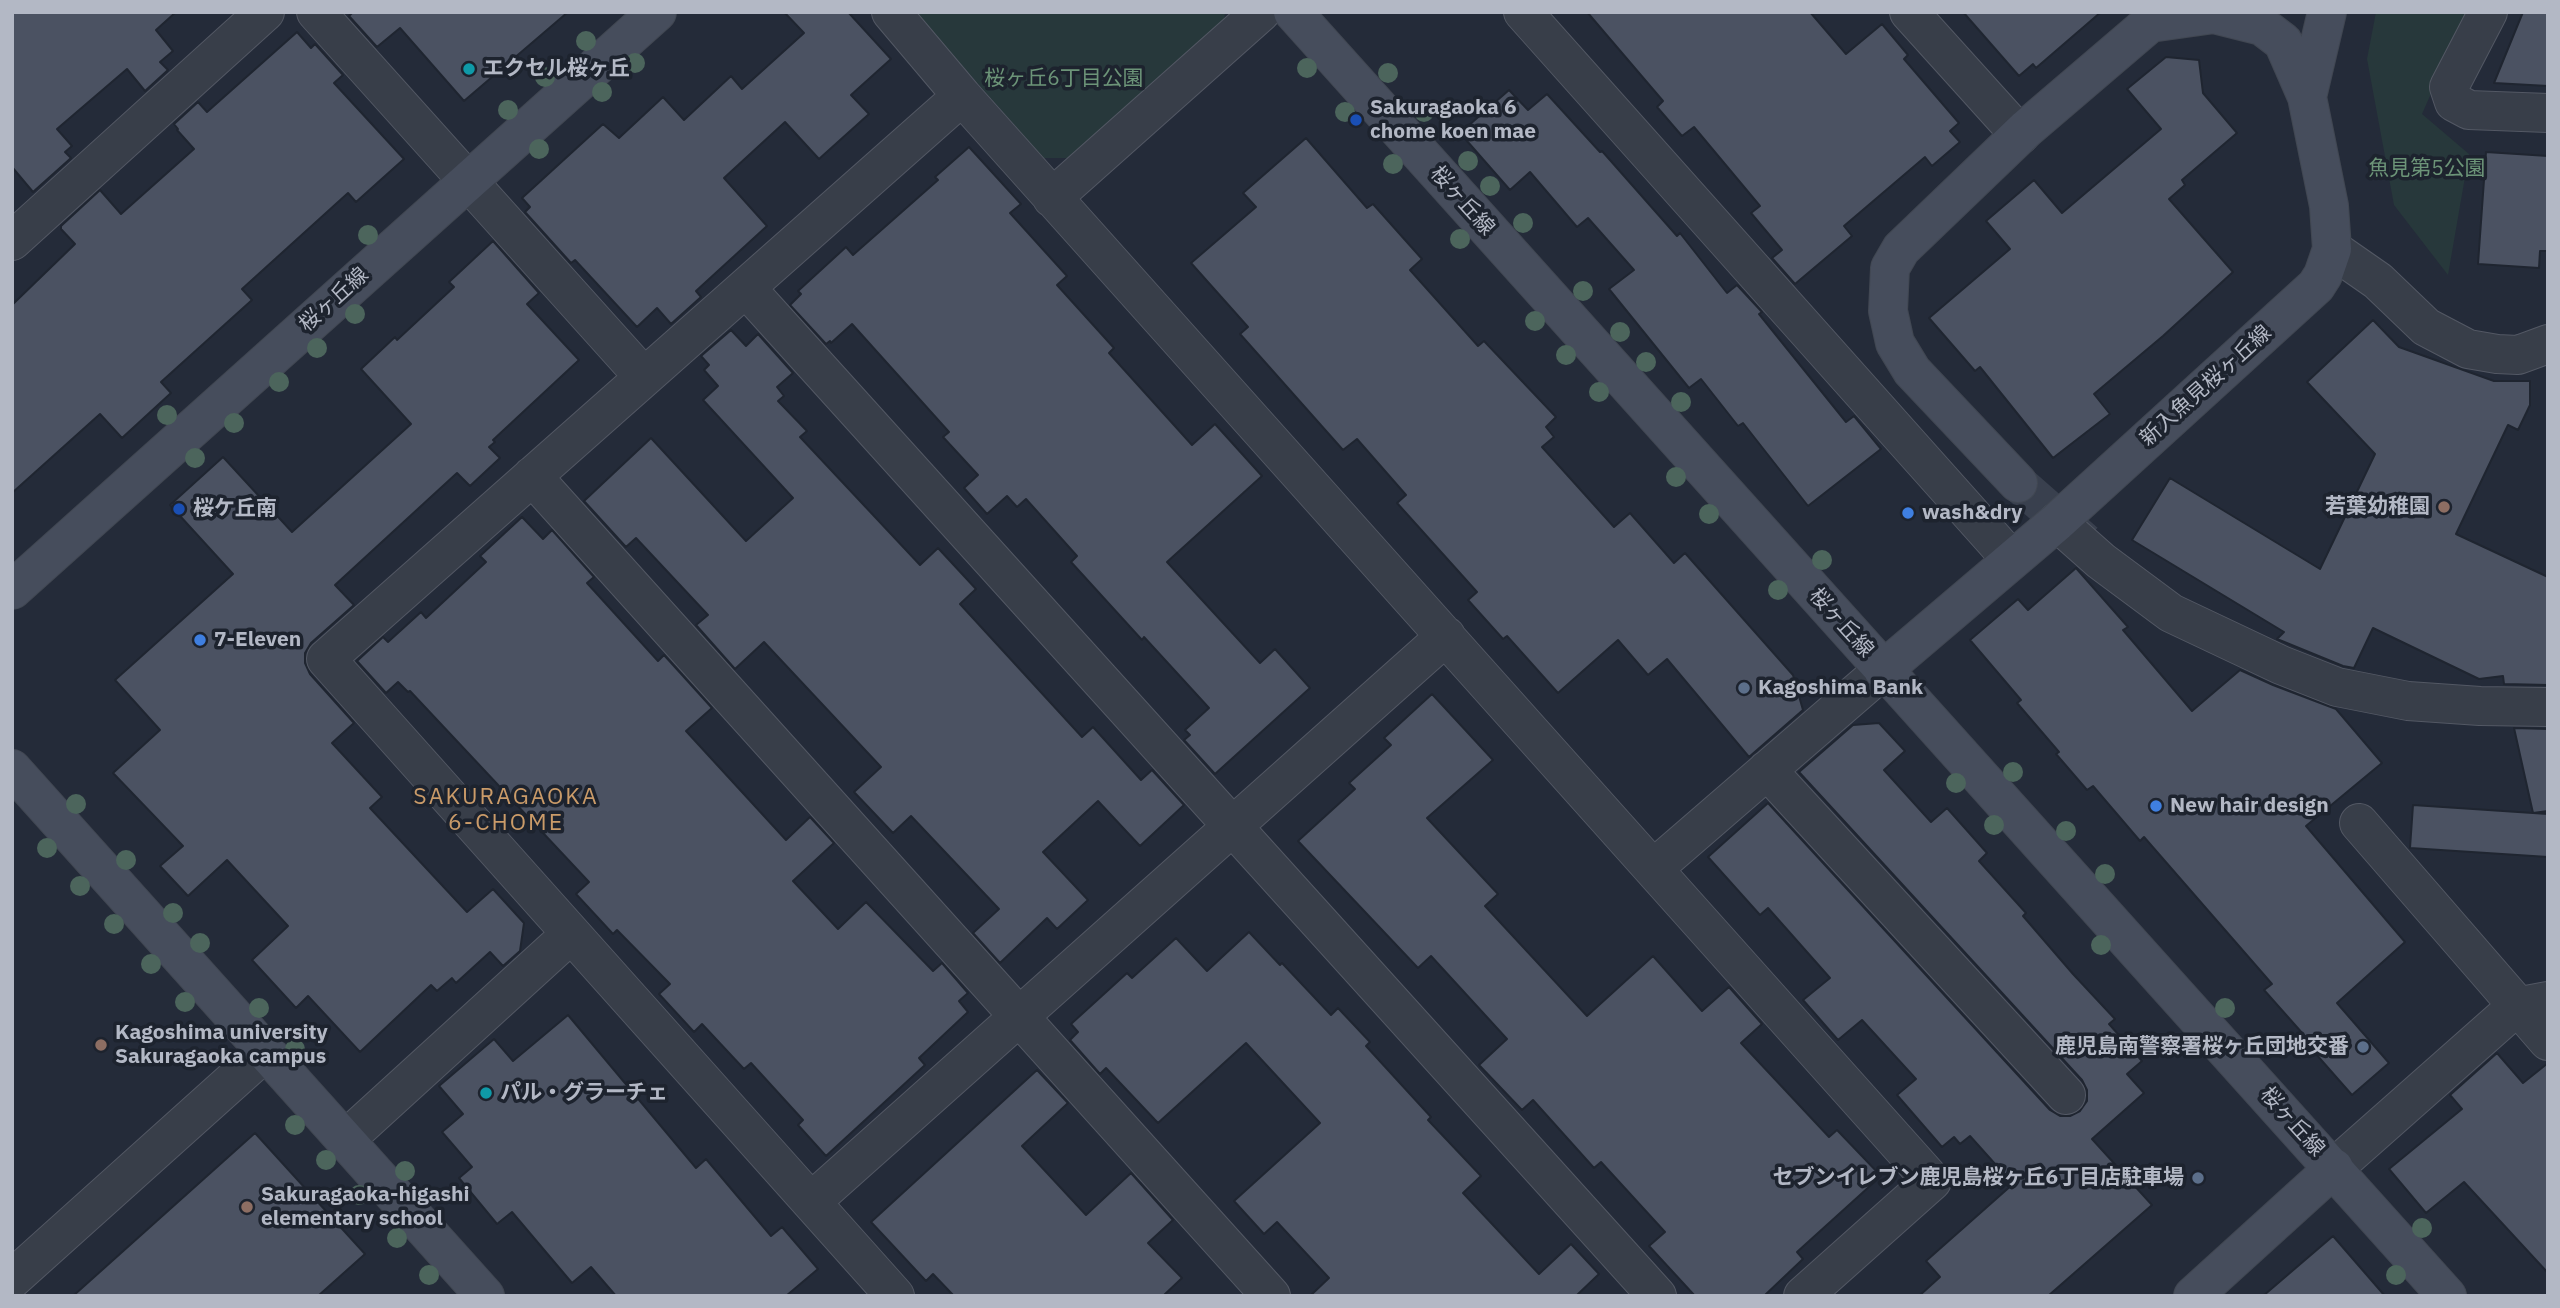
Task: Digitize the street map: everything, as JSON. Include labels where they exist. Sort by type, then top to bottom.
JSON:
[{"type":"street","points":[[12,241],[265,12]]},
{"type":"street","points":[[316,12],[644,377]]},
{"type":"street","name":"桜ヶ丘線","points":[[12,590],[657,12]]},
{"type":"street","points":[[891,12],[1052,198],[1932,1181],[1803,1296]]},
{"type":"street","points":[[1052,198],[1261,12]]},
{"type":"street","name":"桜ヶ丘線","points":[[1293,12],[2447,1296]]},
{"type":"street","points":[[1523,12],[2011,559]]},
{"type":"street","points":[[1909,12],[2020,135]]},
{"type":"street","name":"新入魚見桜ヶ丘線","points":[[1883,670],[2057,522],[2316,286],[2332,249],[2329,206],[2307,97],[2327,12]]},
{"type":"street","points":[[2487,12],[2449,87],[2454,102],[2469,110],[2548,113]]},
{"type":"street","points":[[2018,483],[1912,370],[1895,343],[1888,312],[1890,268],[1901,249],[2020,135],[2150,23],[2214,14],[2255,19],[2284,42],[2307,97]]},
{"type":"street","points":[[895,1296],[326,659],[962,96]]},
{"type":"street","points":[[2332,249],[2378,281],[2426,327],[2468,349],[2518,355],[2548,344]]},
{"type":"street","points":[[746,288],[1657,1296]]},
{"type":"street","points":[[532,476],[1271,1296]]},
{"type":"street","points":[[2057,522],[2101,561],[2171,613],[2281,666],[2337,687],[2408,701],[2548,707]]},
{"type":"street","points":[[811,1202],[1446,636]]},
{"type":"street","points":[[1653,869],[1883,670]]},
{"type":"street","points":[[12,769],[485,1296]]},
{"type":"street","points":[[1768,770],[2066,1095]]},
{"type":"street","points":[[2359,823],[2532,1004],[2548,1041]]},
{"type":"street","points":[[345,1140],[571,934]]},
{"type":"street","points":[[2193,1296],[2334,1168],[2532,1004]]},
{"type":"street","points":[[12,1279],[266,1051]]},
{"type":"green space","name":"桜ヶ丘6丁目公園","points":[[915,12],[1225,12],[1224,24],[1075,158],[1043,158]]},
{"type":"green space","name":"魚見第5公園","points":[[2376,12],[2467,12],[2422,114],[2469,154],[2448,275],[2394,205],[2367,59]]},
{"type":"building","points":[[12,12],[176,12],[156,30],[173,51],[160,62],[168,70],[145,91],[127,69],[57,129],[72,146],[65,152],[71,158],[33,192],[12,167]]},
{"type":"building","points":[[353,12],[568,12],[464,101],[400,28],[377,47],[349,16]]},
{"type":"building","points":[[784,12],[848,12],[891,59],[851,95],[869,114],[819,159],[785,122],[724,178],[767,226],[696,291],[701,297],[671,324],[657,308],[637,327],[575,260],[571,263],[525,212],[530,207],[522,198],[603,124],[619,138],[663,97],[684,120],[731,76],[742,89],[804,33]]},
{"type":"building","points":[[1587,12],[1810,12],[1846,54],[1882,24],[1908,55],[1904,59],[1959,123],[1950,131],[1960,142],[1932,166],[1925,157],[1844,226],[1852,236],[1795,284],[1772,258],[1782,250],[1751,213],[1760,206],[1694,127],[1682,136],[1657,107],[1663,101]]},
{"type":"building","points":[[1963,12],[2101,12],[2036,68],[2033,64],[2019,76]]},
{"type":"building","points":[[2523,12],[2548,12],[2548,86],[2494,83]]},
{"type":"building","points":[[297,32],[311,48],[315,44],[343,75],[334,83],[404,159],[356,202],[348,193],[242,289],[252,300],[161,382],[171,393],[122,438],[100,414],[12,493],[12,305],[75,244],[61,226],[100,190],[121,214],[194,149],[174,124],[198,102],[207,112]]},
{"type":"building","points":[[2166,57],[2199,60],[2203,93],[2237,133],[2182,180],[2185,185],[2169,199],[2233,272],[2094,394],[2110,414],[2053,458],[1980,367],[1975,371],[1929,318],[2010,249],[1986,221],[2034,180],[2062,213],[2161,129],[2127,89]]},
{"type":"building","points":[[1509,90],[1528,110],[1547,94],[1677,236],[1680,233],[1727,293],[1737,285],[1762,312],[1759,314],[1846,422],[1854,416],[1881,449],[1808,506],[1743,423],[1738,426],[1701,379],[1689,388],[1609,289],[1634,270],[1588,218],[1577,227],[1530,172],[1510,190],[1460,133]]},
{"type":"building","points":[[1306,138],[1367,208],[1373,204],[1422,259],[1410,270],[1478,346],[1484,341],[1556,417],[1546,427],[1554,437],[1542,447],[1614,527],[1630,513],[1674,563],[1685,553],[1793,675],[1803,710],[1749,757],[1667,659],[1648,675],[1618,640],[1558,693],[1507,636],[1503,639],[1468,600],[1477,592],[1397,503],[1406,495],[1357,439],[1343,450],[1240,334],[1248,327],[1191,263],[1256,207],[1243,193]]},
{"type":"building","points":[[969,147],[1021,204],[1010,213],[1067,276],[1057,285],[1114,348],[1109,353],[1192,445],[1215,424],[1262,476],[1167,562],[1260,663],[1275,649],[1310,688],[1215,774],[1184,740],[1190,735],[1185,730],[1209,708],[1071,562],[1077,556],[1026,499],[1017,507],[1007,496],[987,514],[964,488],[978,475],[943,437],[949,432],[852,324],[831,343],[830,341],[826,344],[790,305],[801,294],[798,291],[846,247],[853,255],[938,180],[935,177]]},
{"type":"building","points":[[2486,152],[2548,156],[2548,251],[2540,251],[2539,268],[2478,264]]},
{"type":"building","points":[[493,241],[539,293],[527,304],[579,360],[493,440],[495,442],[489,447],[500,458],[470,486],[457,473],[335,585],[354,605],[311,643],[305,653],[305,663],[310,674],[354,723],[332,743],[382,797],[370,808],[467,912],[493,889],[524,923],[520,951],[503,966],[490,952],[456,983],[452,978],[437,991],[431,985],[360,1052],[308,996],[296,1008],[252,960],[288,926],[227,860],[188,896],[160,866],[183,846],[113,773],[160,730],[115,680],[233,574],[170,505],[223,457],[292,532],[411,424],[361,369],[454,287],[449,282]]},
{"type":"building","name":"若葉幼稚園","points":[[2373,320],[2399,347],[2494,381],[2530,381],[2530,405],[2518,430],[2508,425],[2456,534],[2548,577],[2548,685],[2504,684],[2503,676],[2479,679],[2373,628],[2354,668],[2343,666],[2277,639],[2284,632],[2132,540],[2170,478],[2320,569],[2375,454],[2307,382]]},
{"type":"building","points":[[731,330],[746,346],[758,334],[793,373],[777,387],[784,396],[778,401],[807,431],[800,437],[920,565],[938,548],[976,589],[960,604],[1082,737],[1093,727],[1141,780],[1152,770],[1184,805],[1140,846],[1098,801],[1043,852],[1088,900],[1057,929],[1047,918],[1000,963],[973,933],[999,909],[911,816],[893,833],[854,792],[881,767],[764,642],[735,669],[696,625],[708,615],[636,538],[626,547],[584,501],[651,438],[746,541],[793,498],[703,400],[718,386],[704,370],[709,365],[701,356]]},
{"type":"building","points":[[522,517],[543,539],[552,530],[594,577],[587,583],[658,661],[664,655],[712,708],[686,731],[786,840],[810,817],[834,843],[793,881],[838,929],[866,902],[933,971],[942,963],[968,993],[959,1001],[968,1012],[919,1058],[925,1065],[826,1156],[798,1125],[803,1120],[751,1063],[744,1069],[702,1024],[694,1032],[659,994],[670,984],[617,930],[613,934],[576,894],[589,882],[410,691],[398,682],[386,693],[357,661],[383,637],[388,642],[421,612],[426,618],[486,562],[480,556]]},
{"type":"building","points":[[2076,568],[2128,627],[2123,630],[2192,711],[2240,670],[2336,709],[2382,763],[2306,826],[2405,942],[2337,1003],[2389,1063],[2352,1095],[2264,990],[2272,984],[2144,837],[2140,841],[2093,786],[2087,790],[2017,703],[2021,700],[1970,640],[2018,599],[2028,610]]},
{"type":"building","points":[[1432,694],[1493,760],[1427,818],[1498,894],[1485,906],[1587,1016],[1653,956],[1702,1011],[1729,987],[1762,1024],[1741,1043],[1829,1137],[1837,1130],[1881,1176],[1797,1252],[1803,1259],[1764,1296],[1695,1296],[1649,1246],[1665,1232],[1601,1162],[1594,1168],[1533,1100],[1522,1110],[1479,1065],[1507,1039],[1431,956],[1418,968],[1298,841],[1355,789],[1349,783],[1391,745],[1384,738]]},
{"type":"building","points":[[1879,723],[1905,751],[1884,770],[1931,822],[1947,808],[1987,853],[1979,861],[2026,913],[2023,916],[2115,1019],[2109,1024],[2142,1061],[2127,1074],[2144,1093],[2092,1139],[2152,1205],[2048,1296],[1919,1296],[1940,1277],[1926,1261],[2013,1184],[1970,1136],[1960,1144],[1954,1137],[1942,1147],[1897,1095],[1916,1079],[1862,1020],[1838,1040],[1803,1000],[1830,978],[1768,908],[1760,915],[1708,857],[1768,803],[2050,1110],[2060,1116],[2070,1116],[2080,1111],[2087,1101],[2087,1090],[2082,1080],[1799,772],[1853,725]]},
{"type":"building","points":[[2514,728],[2548,729],[2548,811],[2533,813]]},
{"type":"building","points":[[2413,805],[2548,814],[2548,857],[2410,848]]},
{"type":"building","points":[[1249,932],[1331,1015],[1338,1008],[1370,1042],[1366,1046],[1431,1117],[1428,1120],[1481,1176],[1463,1193],[1539,1274],[1571,1244],[1599,1274],[1576,1296],[1310,1296],[1329,1278],[1277,1222],[1264,1234],[1234,1201],[1320,1123],[1246,1043],[1158,1123],[1106,1068],[1100,1074],[1070,1040],[1078,1032],[1071,1024],[1127,973],[1132,978],[1176,938],[1207,971]]},
{"type":"building","points":[[568,1015],[696,1168],[706,1159],[771,1236],[782,1227],[818,1269],[786,1296],[616,1296],[591,1267],[572,1283],[512,1212],[497,1224],[459,1178],[472,1167],[442,1132],[463,1114],[439,1086],[494,1039],[513,1061]]},
{"type":"building","points":[[2497,1053],[2523,1083],[2548,1063],[2548,1273],[2464,1182],[2426,1213],[2389,1169],[2462,1109],[2450,1095]]},
{"type":"building","points":[[1037,1070],[1068,1103],[1022,1146],[1086,1215],[1131,1173],[1173,1220],[1148,1243],[1182,1278],[1163,1296],[954,1296],[933,1274],[926,1281],[871,1222]]},
{"type":"building","name":"Sakuragaoka-higashi elementary school","points":[[255,1133],[365,1254],[318,1296],[73,1296]]},
{"type":"building","points":[[2333,1236],[2385,1296],[2263,1296]]},
{"type":"tunnel","points":[[2018,483],[2085,542]]},
{"type":"place","name":"エクセル桜ヶ丘","points":[[469,69]]},
{"type":"place","name":"Sakuragaoka 6 chome koen mae","points":[[1356,120]]},
{"type":"place","name":"若葉幼稚園","points":[[2444,507]]},
{"type":"place","name":"桜ケ丘南","points":[[179,509]]},
{"type":"place","name":"wash&dry","points":[[1908,513]]},
{"type":"place","name":"7-Eleven","points":[[200,640]]},
{"type":"place","name":"Kagoshima Bank","points":[[1744,688]]},
{"type":"place","name":"New hair design","points":[[2156,806]]},
{"type":"place","name":"Kagoshima university Sakuragaoka campus","points":[[101,1045]]},
{"type":"place","name":"鹿児島南警察署桜ヶ丘団地交番","points":[[2363,1047]]},
{"type":"place","name":"パル・グラーチェ","points":[[486,1093]]},
{"type":"place","name":"セブンイレブン鹿児島桜ヶ丘6丁目店駐車場","points":[[2198,1178]]},
{"type":"place","name":"Sakuragaoka-higashi elementary school","points":[[247,1207]]},
{"type":"district","name":"SAKURAGAOKA 6-CHOME","points":[[506,810]]}]
